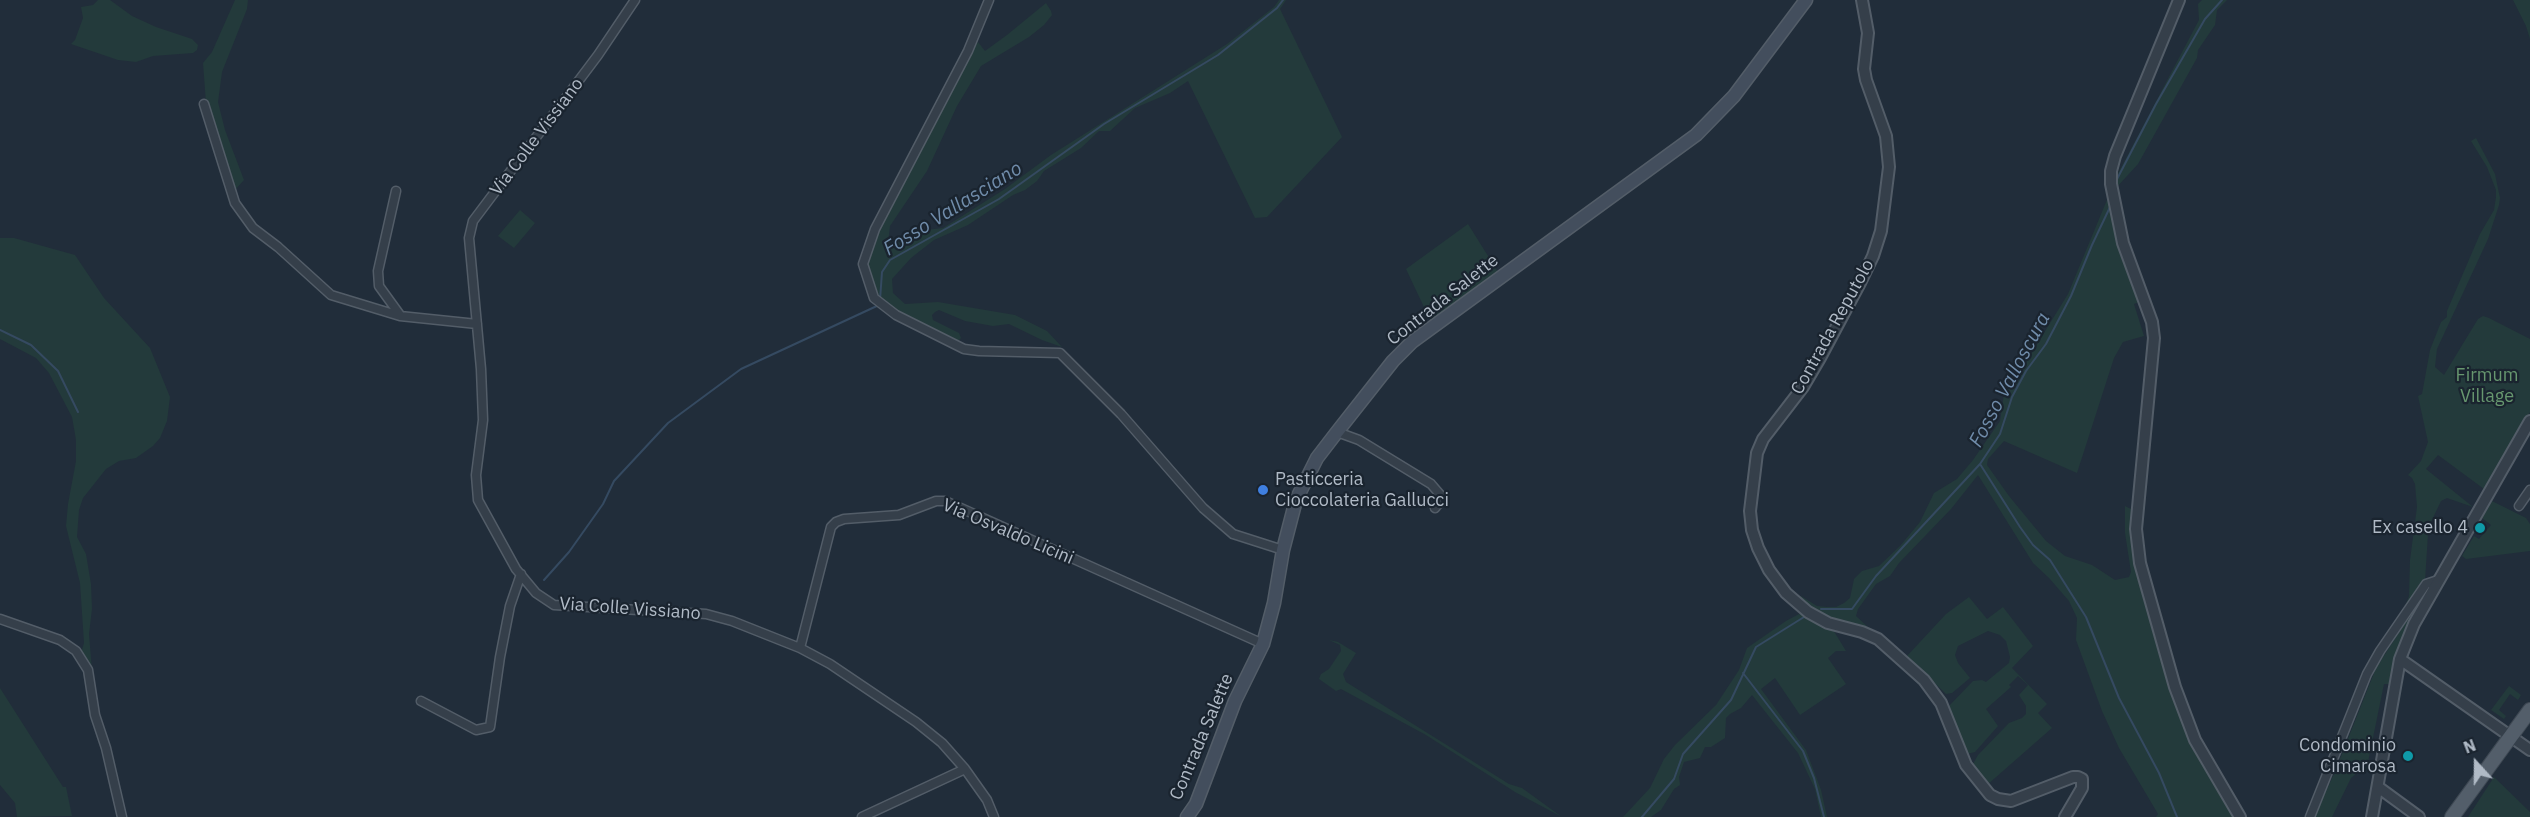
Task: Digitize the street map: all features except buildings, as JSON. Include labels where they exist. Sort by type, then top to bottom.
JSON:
[{"type":"main road","name":"Contrada Salette","points":[[1188,817],[1196,804],[1236,701],[1263,644],[1275,603],[1283,550],[1296,500],[1305,479],[1337,432],[1393,361],[1413,342],[1696,135],[1734,96],[1806,0]]},
{"type":"main road","points":[[2452,817],[2530,710]]},
{"type":"main road","points":[[2462,817],[2471,803],[2479,782]]},
{"type":"street","name":"Via Colle Vissiano","points":[[635,0],[598,55],[473,221],[469,238],[483,420],[476,475],[478,500],[516,568],[536,593],[554,605],[706,614],[732,621],[800,648],[830,664],[916,722],[942,743],[965,769],[987,800],[994,817]]},
{"type":"street","points":[[989,0],[968,51],[875,229],[863,264],[870,289],[880,304],[896,315],[964,349],[1059,353],[1121,414],[1203,508],[1233,534],[1283,550]]},
{"type":"street","name":"Contrada Reputolo","points":[[1862,0],[1868,33],[1864,69],[1886,136],[1889,167],[1881,231],[1873,256],[1860,283],[1820,357],[1803,387],[1763,439],[1756,453],[1750,511],[1752,530],[1765,563],[1786,593],[1808,612],[1828,623],[1878,639],[1924,680],[1941,703],[1966,765],[1990,795],[2012,801],[2073,777],[2082,779],[2082,788],[2065,817]]},
{"type":"street","points":[[2179,0],[2115,156],[2111,171],[2111,184],[2123,243],[2152,322],[2154,338],[2136,529],[2140,563],[2175,687],[2195,740],[2240,817]]},
{"type":"street","points":[[204,104],[235,203],[254,228],[278,246],[331,295],[400,316],[477,324]]},
{"type":"street","points":[[396,191],[378,271],[379,286],[400,316]]},
{"type":"street","points":[[2372,817],[2400,659],[2414,624],[2438,580],[2530,421]]},
{"type":"street","points":[[1337,432],[1359,440],[1431,484],[1443,498],[1435,508]]},
{"type":"street","points":[[2518,506],[2530,490]]},
{"type":"street","name":"Via Osvaldo Licini","points":[[800,648],[831,526],[844,519],[899,515],[936,501],[945,501],[1263,644]]},
{"type":"street","points":[[421,701],[476,730],[490,727],[510,606],[521,574]]},
{"type":"street","points":[[2310,817],[2367,674],[2426,584],[2438,580]]},
{"type":"street","points":[[0,619],[60,640],[76,651],[88,670],[95,715],[106,748],[122,817]]},
{"type":"street","points":[[2400,659],[2530,750]]},
{"type":"street","points":[[862,817],[965,769]]},
{"type":"street","points":[[2378,787],[2419,817]]},
{"type":"green space","points":[[98,0],[110,0],[132,16],[192,39],[198,45],[197,50],[193,53],[153,56],[136,62],[118,60],[71,44],[75,40],[83,18],[81,7],[93,5]]},
{"type":"green space","points":[[235,0],[248,0],[247,9],[222,72],[218,102],[225,130],[244,180],[234,191],[206,103],[203,63],[212,52]]},
{"type":"green space","points":[[1279,0],[1286,0],[1280,9],[1342,137],[1267,217],[1255,218],[1188,81],[1170,93],[1135,108],[1110,131],[1099,131],[1081,148],[1044,171],[1037,181],[1025,190],[1013,195],[968,225],[934,240],[911,258],[892,279],[893,293],[905,304],[938,302],[1015,315],[1047,331],[1062,347],[1009,324],[993,326],[965,321],[939,310],[935,312],[932,315],[933,320],[959,333],[961,338],[956,343],[908,320],[875,294],[866,262],[877,233],[969,53],[978,42],[985,51],[1046,3],[1051,11],[1052,15],[1044,25],[1029,37],[981,66],[957,106],[927,171],[890,226],[888,244],[908,232],[943,228],[1005,189],[1051,155],[1227,44],[1274,7]]},
{"type":"green space","points":[[2202,0],[2227,0],[2217,10],[2215,25],[2198,50],[2197,58],[2138,164],[2116,188],[2114,181],[2199,20],[2198,4]]},
{"type":"green space","points":[[2513,0],[2530,0],[2530,39],[2526,26]]},
{"type":"green space","name":"Firmum Village","points":[[2476,138],[2495,174],[2500,198],[2499,205],[2488,239],[2437,349],[2435,367],[2444,375],[2478,319],[2483,316],[2489,318],[2530,339],[2530,412],[2484,489],[2438,455],[2426,469],[2473,507],[2447,498],[2441,501],[2428,534],[2425,581],[2419,586],[2402,615],[2409,596],[2410,560],[2417,507],[2415,484],[2408,475],[2421,461],[2428,442],[2418,396],[2422,394],[2430,350],[2441,322],[2447,317],[2447,311],[2480,234],[2494,210],[2496,190],[2487,167],[2471,141]]},
{"type":"green space","points":[[2109,195],[2141,301],[2134,304],[2144,336],[2123,342],[2114,358],[2077,473],[2004,441],[1988,459],[1987,465],[2046,541],[2065,556],[2092,565],[2115,580],[2129,577],[2131,572],[2125,533],[2125,506],[2133,510],[2168,674],[2233,817],[2156,817],[2158,814],[2119,748],[2102,711],[2076,640],[2077,618],[2069,601],[2033,563],[1978,475],[1951,509],[1899,563],[1890,576],[1876,584],[1858,609],[1856,616],[1872,631],[1818,614],[1800,599],[1801,596],[1817,606],[1827,607],[1836,607],[1844,603],[1850,598],[1854,579],[1862,571],[1879,566],[1900,546],[1920,522],[1934,493],[1957,479],[1973,460],[2000,421],[2004,394],[2068,294]]},
{"type":"green space","points":[[520,210],[535,223],[514,248],[498,236]]},
{"type":"green space","points":[[1468,224],[1498,272],[1431,322],[1406,269]]},
{"type":"green space","points":[[0,238],[14,238],[75,255],[104,298],[150,348],[170,397],[167,421],[160,438],[136,458],[119,461],[106,469],[83,498],[79,510],[77,537],[86,554],[91,584],[92,609],[89,634],[92,671],[81,653],[84,643],[80,583],[66,526],[76,461],[76,440],[72,417],[49,373],[36,358],[0,339]]},
{"type":"green space","points":[[2492,501],[2526,518],[2530,524],[2530,551],[2466,559],[2462,556],[2474,536],[2479,539],[2491,525],[2482,518]]},
{"type":"green space","points":[[2426,591],[2394,663],[2389,684],[2384,684],[2366,772],[2360,771],[2351,778],[2332,817],[2314,817],[2334,774],[2376,668]]},
{"type":"green space","points":[[1969,597],[1987,619],[2003,607],[2033,646],[2012,668],[2047,704],[2038,713],[2052,728],[1987,785],[1973,764],[1978,755],[2009,723],[2026,714],[2026,706],[2019,695],[2028,685],[2018,676],[2009,685],[2011,687],[1986,709],[1998,726],[1975,752],[1967,754],[1949,706],[1973,681],[1986,682],[2009,663],[2010,657],[2006,641],[2000,635],[1988,631],[1958,646],[1955,655],[1958,663],[1970,678],[1952,693],[1946,694],[1907,656],[1946,614]]},
{"type":"green space","points":[[1801,613],[1814,622],[1832,628],[1846,651],[1836,651],[1828,658],[1846,684],[1800,715],[1775,678],[1761,689],[1806,750],[1821,790],[1827,817],[1821,817],[1815,789],[1798,753],[1752,695],[1741,708],[1726,718],[1725,738],[1711,747],[1705,747],[1700,758],[1684,762],[1679,777],[1680,785],[1674,789],[1661,810],[1651,817],[1623,817],[1650,788],[1664,759],[1675,745],[1716,705],[1739,670],[1747,648]]},
{"type":"green space","points":[[1329,640],[1338,642],[1356,653],[1343,674],[1346,682],[1509,784],[1522,788],[1562,817],[1515,792],[1426,735],[1341,689],[1336,691],[1319,679],[1341,651],[1340,645]]},
{"type":"green space","points":[[2509,686],[2521,695],[2518,700],[2510,694],[2499,710],[2506,716],[2504,719],[2491,710]]},
{"type":"green space","points":[[0,688],[63,787],[66,787],[72,816],[17,817],[15,803],[0,785]]},
{"type":"green space","points":[[2494,777],[2530,812],[2530,817],[2468,817]]},
{"type":"waterway","name":"Fosso Vallasciano","points":[[880,300],[882,272],[890,260],[999,199],[1104,124],[1218,55],[1277,8],[1283,0]]},
{"type":"waterway","name":"Fosso Valloscura","points":[[2115,183],[2156,104],[2205,19],[2222,0]]},
{"type":"waterway","name":"Fosso Valloscura","points":[[1821,609],[1852,609],[1876,576],[1980,464],[2000,434],[2012,397],[2026,371],[2046,344],[2071,296],[2111,205]]},
{"type":"waterway","name":"Fosso Vallasciano","points":[[544,580],[569,552],[603,504],[614,481],[668,423],[741,369],[879,305]]},
{"type":"waterway","points":[[0,330],[31,345],[58,371],[78,412]]},
{"type":"waterway","points":[[1980,464],[2020,527],[2033,545],[2050,560],[2086,617],[2119,698],[2159,773],[2177,817]]},
{"type":"waterway","name":"Fosso Valloscura","points":[[1642,817],[1674,779],[1683,754],[1731,700],[1756,647],[1804,617]]},
{"type":"waterway","points":[[1743,673],[1803,751],[1814,778],[1824,817]]},
{"type":"place","name":"Pasticceria Cioccolateria Gallucci","points":[[1263,490]]},
{"type":"place","name":"Ex casello 4","points":[[2480,528]]},
{"type":"place","name":"Condominio Cimarosa","points":[[2408,756]]}]
